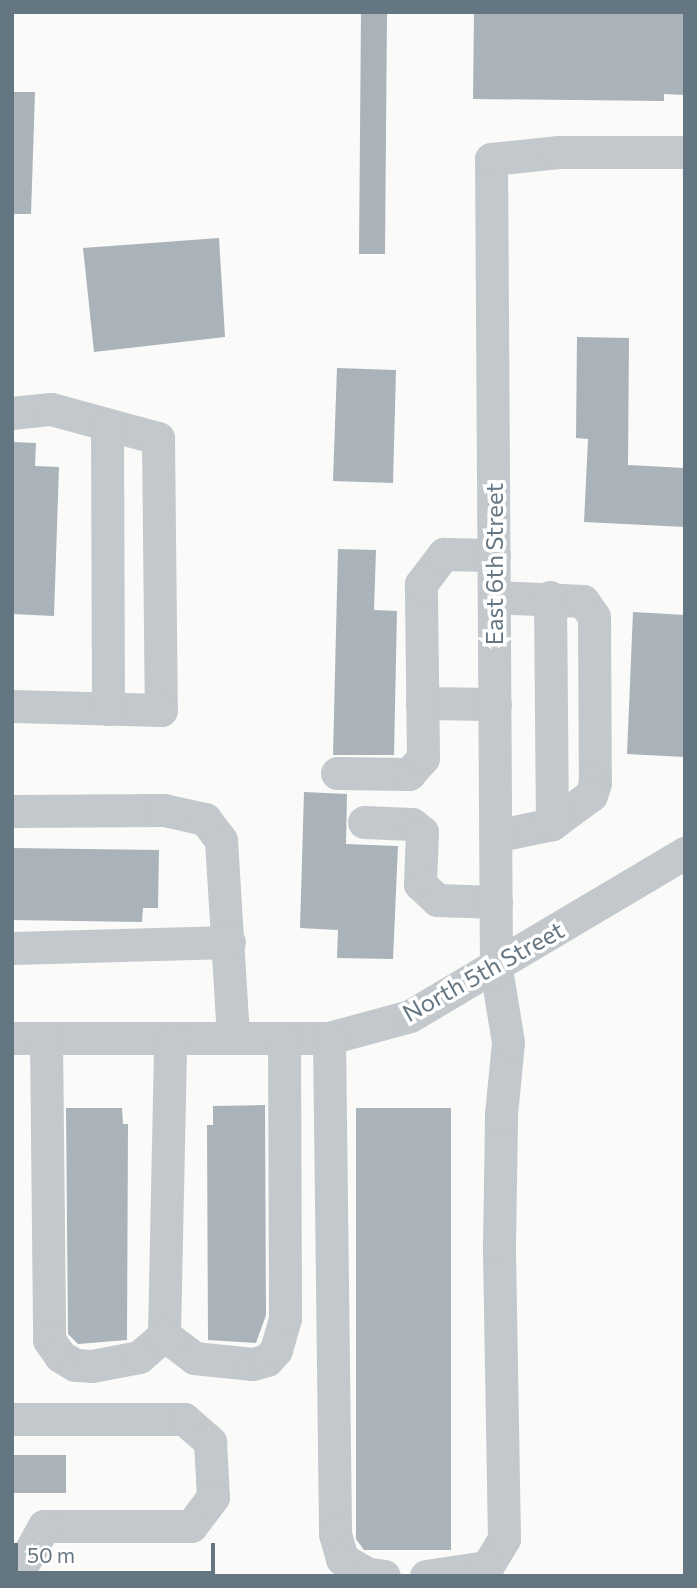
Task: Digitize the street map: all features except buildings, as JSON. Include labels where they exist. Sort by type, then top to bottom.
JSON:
[{"type":"street","name":"East 6th Street","points":[[426,1576],[486,1567],[504,1539],[499,1246],[501,1114],[508,1042],[496,969],[491,159],[559,152],[685,152]]},
{"type":"street","points":[[12,413],[51,409],[158,438],[161,710],[12,706]]},
{"type":"street","points":[[107,425],[108,709]]},
{"type":"street","points":[[337,772],[409,774],[422,758],[421,584],[444,554],[494,555]]},
{"type":"street","points":[[494,597],[550,597],[583,601],[594,617],[595,783],[582,805],[552,824],[495,836]]},
{"type":"street","points":[[550,597],[552,824]]},
{"type":"street","points":[[422,703],[495,705]]},
{"type":"street","points":[[12,811],[164,810],[205,820],[221,840],[233,1038]]},
{"type":"street","points":[[364,822],[412,824],[422,832],[421,884],[437,900],[496,902]]},
{"type":"street","name":"North 5th Street","points":[[12,1038],[329,1038],[411,1016],[496,969],[685,853]]},
{"type":"street","points":[[12,948],[229,942]]},
{"type":"street","points":[[46,1038],[49,1340],[60,1356],[75,1365],[92,1366],[139,1357],[163,1335],[170,1038]]},
{"type":"street","points":[[163,1335],[194,1358],[253,1364],[267,1360],[276,1350],[285,1318],[284,1038]]},
{"type":"street","points":[[329,1038],[335,1534],[342,1559],[368,1574],[384,1576]]},
{"type":"street","points":[[12,1419],[184,1419],[210,1442],[213,1497],[191,1525],[44,1526],[16,1576]]}]
